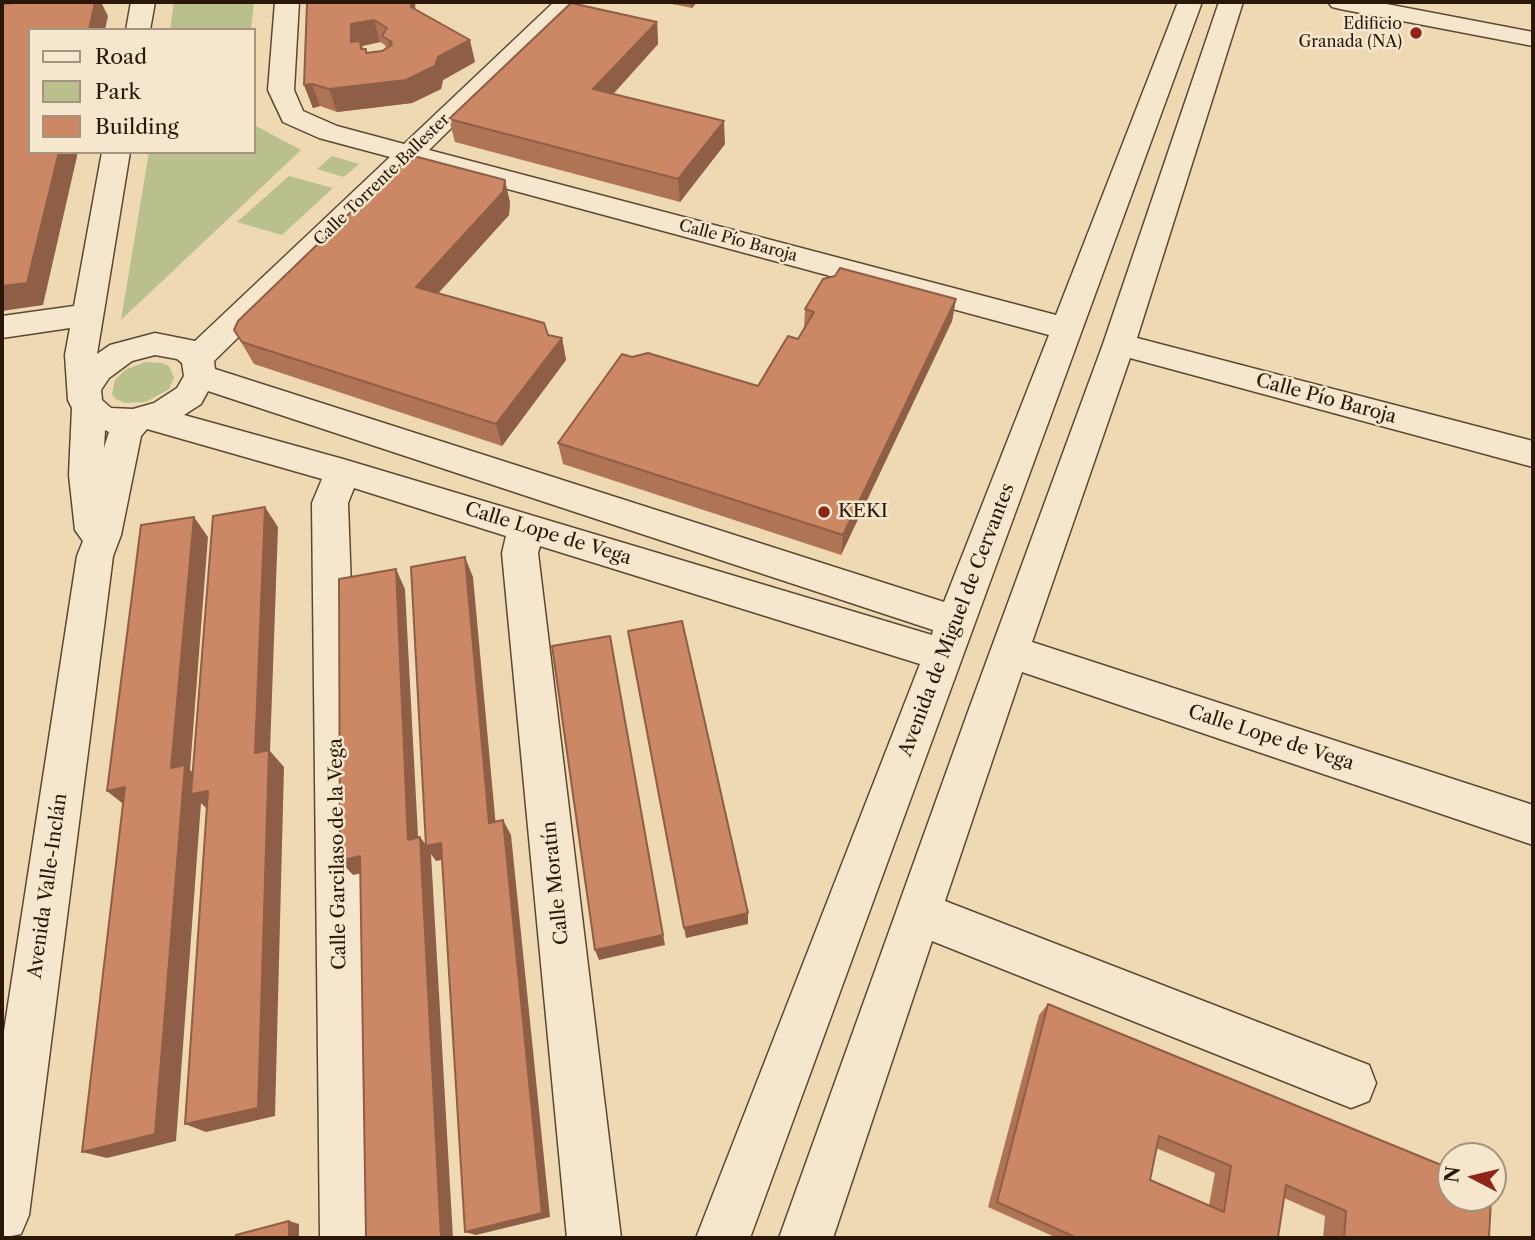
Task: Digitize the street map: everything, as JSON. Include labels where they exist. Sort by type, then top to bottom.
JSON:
[{"type":"street","points":[[138,28],[143,2]]},
{"type":"street","name":"Calle Pío Baroja","points":[[287,2],[281,90],[292,116],[328,132],[1067,329]]},
{"type":"street","name":"Calle Torrente Ballester","points":[[199,367],[409,153],[567,2]]},
{"type":"street","name":"Avenida de Miguel de Cervantes","points":[[723,1238],[1190,2]]},
{"type":"street","points":[[806,1238],[1119,344],[1231,2]]},
{"type":"street","points":[[1340,2],[1533,38]]},
{"type":"street","name":"Avenida Valle-Inclán","points":[[95,556],[86,475],[87,399],[81,355],[116,154]]},
{"type":"street","points":[[2,327],[87,315],[115,340],[136,348]]},
{"type":"street","points":[[199,367],[189,396],[172,408],[142,420],[115,421],[100,417],[87,399],[97,370],[121,353],[155,344],[172,345],[187,350],[199,367],[950,638]]},
{"type":"street","name":"Calle Pío Baroja","points":[[1119,344],[1533,454]]},
{"type":"street","name":"Avenida Valle-Inclán","points":[[2,1215],[95,556],[103,535],[124,436],[142,420]]},
{"type":"street","name":"Calle Lope de Vega","points":[[142,420],[343,472],[526,528],[950,638]]},
{"type":"street","name":"Calle Garcilaso de la Vega","points":[[343,472],[330,503],[347,1238]]},
{"type":"street","name":"Calle Moratín","points":[[526,528],[520,553],[594,1238]]},
{"type":"street","name":"Calle Lope de Vega","points":[[1010,651],[1533,825]]},
{"type":"street","points":[[919,913],[1351,1083]]},
{"type":"green space","points":[[174,2],[254,2],[251,28],[170,28]]},
{"type":"green space","points":[[256,126],[301,150],[121,320],[149,154],[256,154]]},
{"type":"green space","points":[[332,156],[359,164],[344,177],[317,169]]},
{"type":"green space","points":[[289,176],[333,188],[282,235],[237,222]]},
{"type":"green space","points":[[145,362],[169,366],[174,378],[169,389],[146,402],[125,403],[116,399],[112,394],[115,380],[125,370]]},
{"type":"building","points":[[95,2],[89,28],[28,28],[28,154],[59,154],[27,283],[2,286],[2,4]]},
{"type":"building","points":[[307,2],[411,2],[411,7],[470,40],[438,57],[435,66],[406,80],[329,89],[312,84],[304,85]],"holes":[[[374,20],[387,28],[382,36],[392,42],[389,43],[392,45],[382,51],[366,53],[366,49],[361,49],[360,41],[351,42],[351,24]]]},
{"type":"building","points":[[571,3],[657,22],[593,89],[724,121],[678,179],[449,119]]},
{"type":"building","points":[[410,155],[505,180],[503,192],[416,287],[544,323],[548,335],[562,338],[496,424],[242,342],[234,330],[238,321]]},
{"type":"building","points":[[840,268],[956,299],[843,535],[558,443],[622,354],[632,357],[648,353],[758,386],[788,336],[798,339],[814,312],[805,309],[823,279],[835,276]]},
{"type":"building","points":[[265,507],[255,753],[269,750],[258,1108],[185,1124],[208,791],[191,794],[213,516]]},
{"type":"building","points":[[194,517],[171,768],[185,765],[155,1134],[82,1152],[125,787],[107,791],[141,525]]},
{"type":"building","points":[[465,557],[489,823],[503,820],[542,1213],[465,1232],[441,843],[426,846],[411,567]]},
{"type":"building","points":[[396,569],[408,840],[420,837],[441,1238],[366,1238],[360,856],[340,861],[339,579]]},
{"type":"building","points":[[682,621],[748,913],[684,928],[628,631]]},
{"type":"building","points":[[610,636],[663,935],[595,950],[552,646]]},
{"type":"building","points":[[1048,1004],[1437,1163],[1437,1212],[1490,1212],[1489,1238],[1344,1238],[1346,1211],[1286,1185],[1278,1237],[1281,1238],[1077,1238],[997,1202]],"holes":[[[1159,1136],[1231,1166],[1224,1212],[1150,1180]]]},
{"type":"building","points":[[289,1221],[289,1238],[236,1238],[236,1235]]},
{"type":"place","name":"Edificio Granada (NA)","points":[[1416,33]]},
{"type":"place","name":"KEKI","points":[[824,512]]}]
